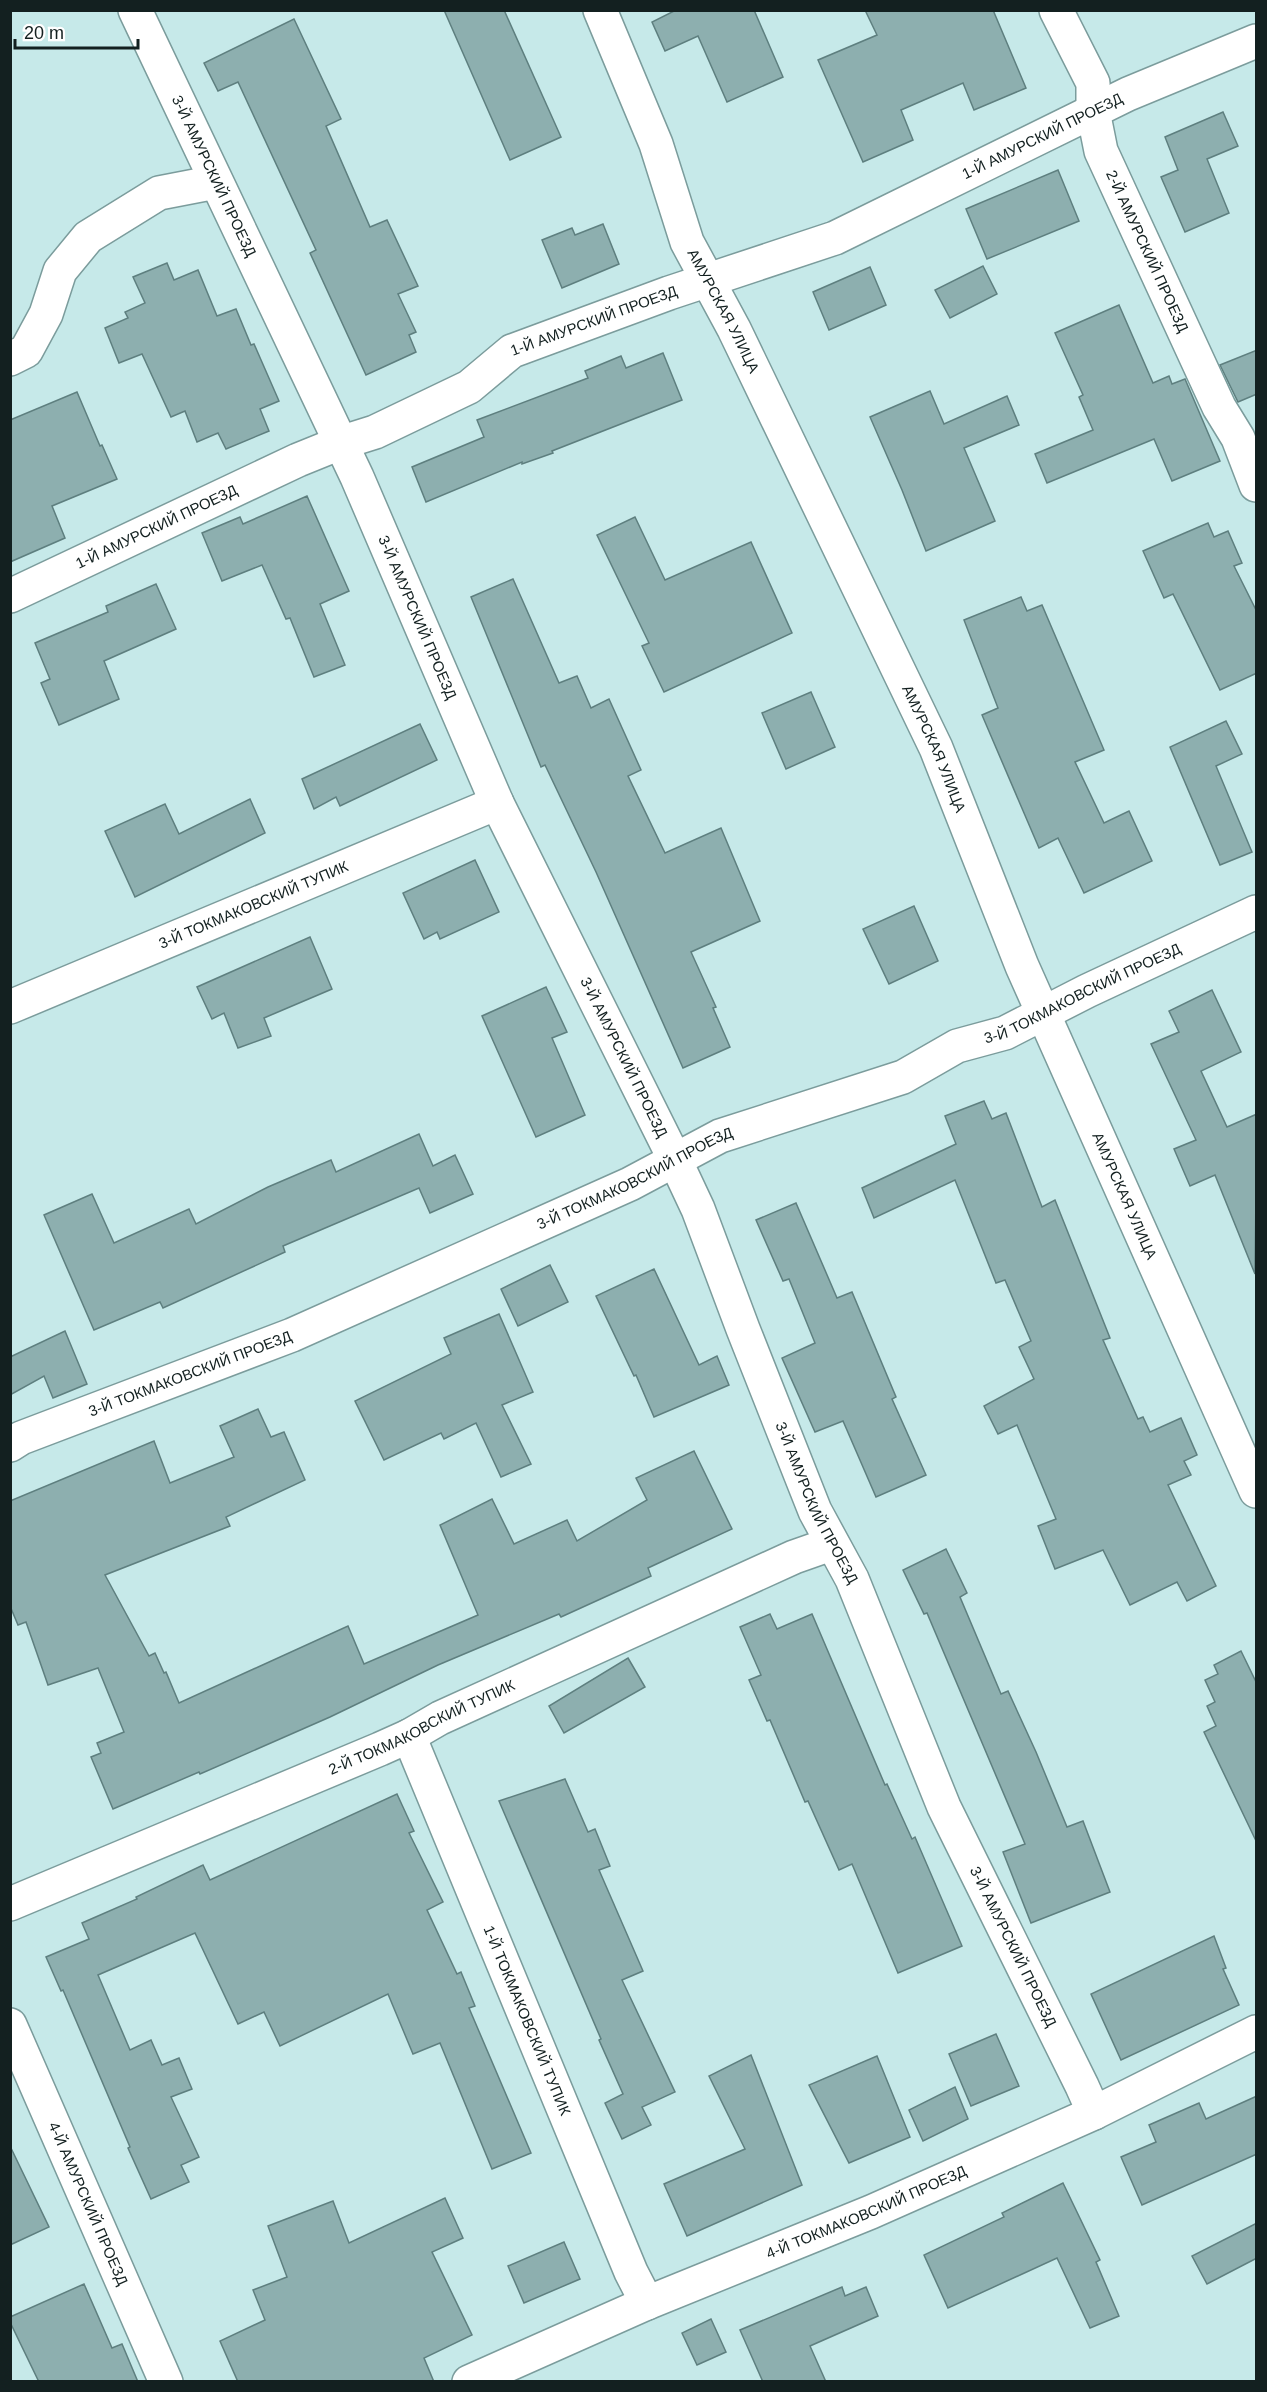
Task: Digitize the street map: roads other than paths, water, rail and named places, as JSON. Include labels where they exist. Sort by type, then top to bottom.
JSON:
[{"type":"street","name":"3-Й АМУРСКИЙ ПРОЕЗД","points":[[135,10],[340,443],[496,802],[698,1209],[811,1501],[831,1544],[852,1579],[944,1807],[1094,2113]]},
{"type":"street","name":"АМУРСКАЯ УЛИЦА","points":[[600,10],[656,144],[687,242],[734,329],[936,748],[1022,966],[1257,1491]]},
{"type":"street","name":"2-Й АМУРСКИЙ ПРОЕЗД","points":[[1056,10],[1093,83],[1093,111],[1101,151],[1219,407],[1247,435],[1257,486]]},
{"type":"street","name":"1-Й АМУРСКИЙ ПРОЕЗД","points":[[10,596],[298,460],[375,432],[470,387],[512,351],[707,280],[835,238],[1093,111],[1257,41]]},
{"type":"street","points":[[10,359],[26,351],[46,314],[60,272],[88,237],[159,194],[216,182]]},
{"type":"street","name":"3-Й ТОКМАКОВСКИЙ ТУПИК","points":[[10,1007],[496,802]]},
{"type":"street","name":"3-Й ТОКМАКОВСКИЙ ПРОЕЗД","points":[[10,1445],[21,1438],[292,1335],[630,1185],[720,1136],[903,1077],[957,1047],[1005,1033],[1087,991],[1257,912]]},
{"type":"street","name":"2-Й ТОКМАКОВСКИЙ ТУПИК","points":[[10,1904],[148,1848],[409,1736],[440,1718],[762,1571],[831,1544]]},
{"type":"street","name":"1-Й ТОКМАКОВСКИЙ ТУПИК","points":[[409,1736],[631,2272],[647,2303]]},
{"type":"street","name":"4-Й АМУРСКИЙ ПРОЕЗД","points":[[10,2025],[166,2382]]},
{"type":"street","name":"4-Й ТОКМАКОВСКИЙ ПРОЕЗД","points":[[469,2382],[647,2303],[871,2212],[1094,2113],[1257,2032]]}]
